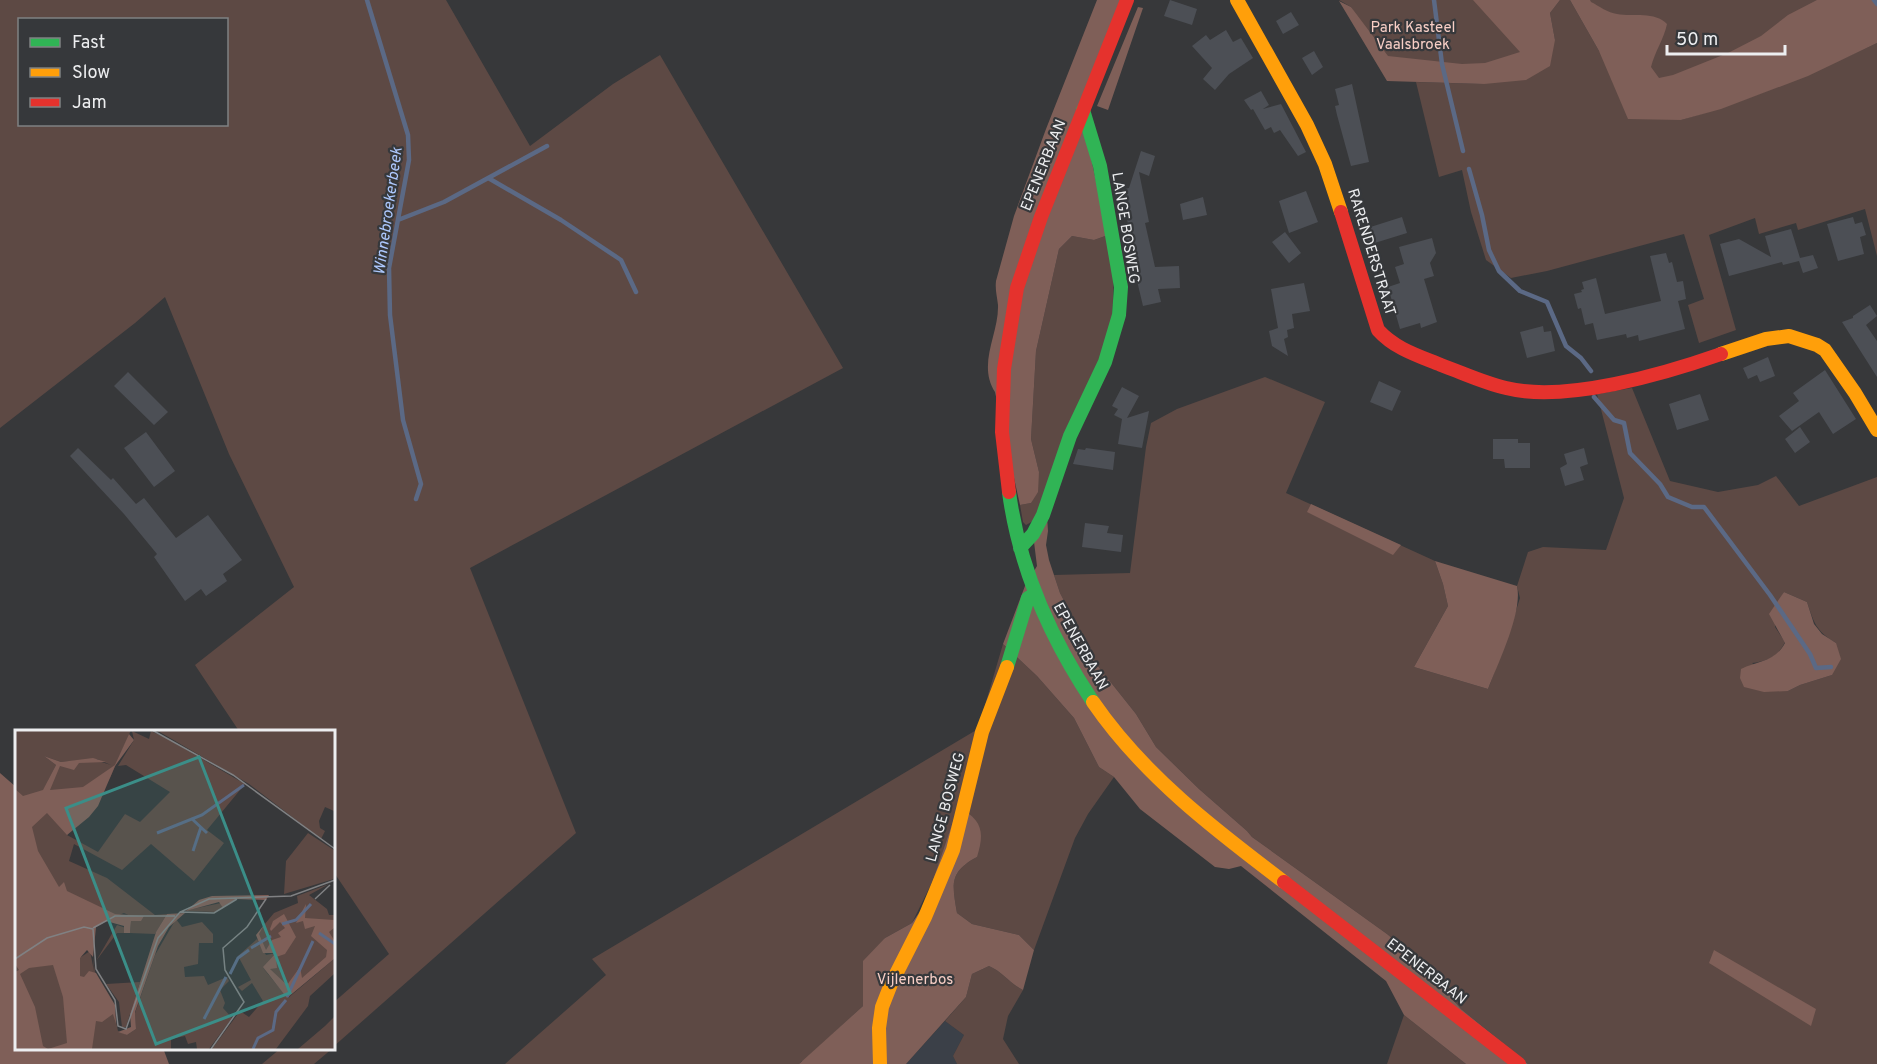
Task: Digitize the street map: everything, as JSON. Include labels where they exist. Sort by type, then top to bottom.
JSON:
[{"type":"street","name":"EPENERBAAN","points":[[1127,0],[1028,249],[1012,311],[1002,395],[1002,448],[1009,501],[1020,548],[1035,594],[1047,625],[1077,678],[1113,730],[1147,769],[1210,825],[1519,1064]]},
{"type":"street","name":"RARENDERSTRAAT","points":[[1237,0],[1307,124],[1325,164],[1345,219],[1378,330],[1391,343],[1491,384],[1528,392],[1546,393],[1592,388],[1689,365],[1766,339],[1789,336],[1825,350],[1877,430]]},
{"type":"street","name":"LANGE BOSWEG","points":[[1020,548],[1034,534],[1043,515],[1070,436],[1105,362],[1119,315],[1121,287],[1100,166],[1083,110]]},
{"type":"street","name":"LANGE BOSWEG","points":[[880,1064],[879,1028],[882,1008],[891,984],[925,917],[953,850],[982,732],[1008,664],[1028,597],[1035,594]]},
{"type":"shaded area","points":[[945,1021],[964,1035],[953,1056],[957,1064],[906,1064]]},
{"type":"green space","points":[[0,0],[446,0],[530,146],[613,84],[660,55],[843,368],[470,568],[576,833],[334,1046],[334,1002],[389,954],[334,872],[334,730],[238,730],[195,665],[294,587],[229,454],[165,297],[0,428]]},
{"type":"green space","points":[[1097,0],[1133,0],[1083,122],[1108,235],[1094,240],[1072,236],[1059,249],[1036,351],[1031,439],[1039,472],[1038,492],[1031,503],[1020,505],[995,392],[988,371],[998,305],[996,281],[1014,216]]},
{"type":"green space","name":"Park Kasteel Vaalsbroek","points":[[1339,0],[1548,0],[1543,49],[1493,67],[1392,73],[1351,7]]},
{"type":"green space","points":[[1473,0],[1560,0],[1550,13],[1555,40],[1550,66],[1526,80],[1484,84],[1387,81],[1339,1],[1351,7],[1388,56],[1462,64],[1485,63],[1520,52]]},
{"type":"green space","points":[[1560,0],[1570,0],[1599,51],[1681,120],[1781,86],[1877,43],[1877,256],[1865,209],[1798,230],[1796,223],[1759,234],[1755,218],[1709,235],[1736,330],[1699,343],[1688,305],[1704,299],[1684,234],[1547,271],[1511,278],[1486,260],[1471,212],[1462,170],[1439,177],[1416,82],[1484,84],[1555,40],[1550,13]]},
{"type":"green space","points":[[1570,0],[1590,0],[1607,11],[1623,15],[1656,17],[1667,24],[1651,67],[1659,78],[1673,75],[1728,53],[1761,36],[1788,15],[1817,0],[1877,0],[1877,43],[1808,76],[1721,109],[1681,120],[1628,119],[1599,51]]},
{"type":"green space","points":[[1577,0],[1876,0],[1877,3],[1680,110]]},
{"type":"green space","points":[[1138,7],[1143,8],[1108,110],[1097,106]]},
{"type":"green space","points":[[1108,235],[1114,265],[1112,330],[1035,520],[1026,525],[1023,522],[1020,505],[1031,503],[1039,472],[1031,439],[1036,351],[1059,249],[1072,236],[1094,240]]},
{"type":"green space","points":[[1265,377],[1325,402],[1286,493],[1435,561],[1448,606],[1414,667],[1488,689],[1520,598],[1517,586],[1528,552],[1543,547],[1606,550],[1624,498],[1597,394],[1632,388],[1670,481],[1718,492],[1758,485],[1776,476],[1799,506],[1877,477],[1877,1064],[1528,1064],[1461,1009],[1442,987],[1432,980],[1417,959],[1387,934],[1252,837],[1199,789],[1156,747],[1136,714],[1097,665],[1060,593],[1054,575],[1130,573],[1151,423],[1177,409]],"holes":[[[1784,592],[1807,602],[1817,626],[1836,643],[1832,675],[1788,691],[1752,663],[1772,657],[1785,642],[1775,627],[1779,602]]]},
{"type":"green space","points":[[1311,504],[1401,545],[1393,555],[1307,512]]},
{"type":"green space","points":[[1047,516],[1046,545],[1060,593],[1097,665],[1136,714],[1156,747],[1252,837],[1387,934],[1417,959],[1432,980],[1442,987],[1461,1009],[1528,1064],[1466,1064],[1404,1015],[1386,981],[1241,866],[1229,869],[1215,867],[1140,809],[1114,777],[1099,767],[1074,718],[1037,676],[1003,644],[1025,586],[1037,566],[1034,542]]},
{"type":"green space","points":[[1435,561],[1517,586],[1518,597],[1513,623],[1488,689],[1414,667],[1448,606]]},
{"type":"green space","points":[[1784,592],[1807,602],[1814,624],[1822,634],[1836,643],[1841,659],[1832,675],[1788,691],[1764,692],[1744,687],[1740,678],[1741,669],[1766,660],[1776,654],[1785,643],[1769,614]]},
{"type":"green space","points":[[1003,644],[1037,676],[1074,718],[1099,767],[1114,777],[1088,814],[1075,838],[1034,950],[1019,935],[972,924],[957,913],[954,886],[957,874],[961,868],[977,857],[944,858],[912,923],[885,938],[863,980],[863,1006],[813,1052],[820,1064],[802,1061],[799,1064],[505,1064],[606,975],[592,959],[978,729]]},
{"type":"green space","points":[[0,773],[15,786],[15,1049],[163,1049],[169,1064],[0,1064]]},
{"type":"green space","name":"Vijlenerbos","points":[[958,807],[977,822],[981,840],[977,857],[961,868],[955,880],[954,894],[957,913],[972,924],[1019,935],[1034,950],[1023,990],[989,966],[972,974],[966,997],[906,1064],[799,1064],[863,1006],[863,961],[885,938],[912,923],[925,904]]},
{"type":"green space","points":[[1714,950],[1816,1009],[1811,1026],[1709,963]]},
{"type":"green space","points":[[989,966],[1023,990],[1008,1016],[1003,1039],[1019,1064],[957,1064],[953,1056],[964,1035],[945,1021],[966,997],[972,974]]},
{"type":"green space","points":[[1404,1015],[1466,1064],[1387,1064]]},
{"type":"green space","points":[[280,1049],[332,1049],[314,1064],[262,1064]]},
{"type":"building","points":[[1170,0],[1197,9],[1192,25],[1164,16]]},
{"type":"building","points":[[1291,12],[1299,25],[1283,34],[1276,21]]},
{"type":"building","points":[[1226,30],[1233,42],[1241,38],[1253,58],[1229,74],[1215,90],[1203,79],[1212,68],[1192,46],[1206,35],[1210,40]]},
{"type":"building","points":[[1314,51],[1323,67],[1312,75],[1302,58]]},
{"type":"building","points":[[1352,84],[1369,162],[1351,166],[1335,106],[1339,105],[1335,89]]},
{"type":"building","points":[[1261,91],[1269,105],[1263,109],[1281,104],[1306,152],[1298,156],[1280,130],[1274,133],[1271,127],[1265,130],[1253,109],[1251,110],[1244,100]]},
{"type":"building","points":[[1141,151],[1155,156],[1149,176],[1139,172],[1149,222],[1145,223],[1155,267],[1179,266],[1180,288],[1158,289],[1161,302],[1143,306],[1134,268],[1130,269],[1123,230],[1129,229],[1121,190],[1129,188]]},
{"type":"building","points":[[1306,191],[1318,222],[1289,233],[1279,201]]},
{"type":"building","points":[[1203,197],[1207,215],[1183,220],[1180,204]]},
{"type":"building","points":[[1402,217],[1407,233],[1365,246],[1361,230]]},
{"type":"building","points":[[1853,217],[1855,224],[1862,222],[1866,235],[1860,237],[1864,254],[1838,261],[1827,224]]},
{"type":"building","points":[[1791,229],[1800,258],[1813,255],[1818,268],[1803,273],[1799,261],[1783,265],[1782,262],[1729,276],[1720,244],[1739,239],[1771,257],[1765,236]]},
{"type":"building","points":[[1285,232],[1301,253],[1289,263],[1272,242]]},
{"type":"building","points":[[1432,238],[1436,253],[1430,263],[1434,276],[1424,279],[1437,322],[1421,328],[1420,323],[1400,329],[1388,287],[1400,283],[1395,267],[1404,264],[1399,247]]},
{"type":"building","points":[[1666,253],[1669,263],[1672,262],[1677,282],[1683,281],[1686,299],[1678,301],[1685,329],[1639,341],[1638,335],[1627,338],[1626,334],[1597,340],[1593,323],[1585,325],[1581,308],[1578,309],[1574,294],[1584,289],[1582,282],[1596,278],[1605,314],[1661,301],[1650,256]]},
{"type":"building","points":[[1304,283],[1310,311],[1292,314],[1294,328],[1287,330],[1288,337],[1284,339],[1288,356],[1272,346],[1269,331],[1278,328],[1271,289]]},
{"type":"building","points":[[1870,305],[1877,316],[1866,325],[1877,341],[1877,377],[1842,322],[1853,318]]},
{"type":"building","points":[[1543,326],[1544,332],[1551,331],[1555,351],[1527,358],[1520,332]]},
{"type":"building","points":[[1768,357],[1775,376],[1760,382],[1757,375],[1748,379],[1743,368]]},
{"type":"building","points":[[1825,370],[1856,419],[1833,434],[1819,412],[1792,431],[1779,416],[1799,401],[1793,393]]},
{"type":"building","points":[[128,372],[168,412],[154,425],[114,386]]},
{"type":"building","points":[[1379,381],[1401,391],[1392,411],[1370,402]]},
{"type":"building","points":[[1122,387],[1139,396],[1127,418],[1149,411],[1142,448],[1118,444],[1122,419],[1114,415],[1118,409],[1112,406]]},
{"type":"building","points":[[1700,394],[1709,420],[1677,430],[1669,404]]},
{"type":"building","points":[[1800,427],[1810,442],[1795,453],[1785,439]]},
{"type":"building","points":[[146,432],[175,471],[154,487],[124,448]]},
{"type":"building","points":[[1493,439],[1518,439],[1518,443],[1530,443],[1530,468],[1505,468],[1504,459],[1493,459]]},
{"type":"building","points":[[78,448],[111,480],[113,478],[136,504],[144,498],[176,538],[208,515],[242,560],[223,574],[227,581],[206,596],[201,589],[185,601],[154,557],[157,554],[124,514],[70,456]]},
{"type":"building","points":[[1086,448],[1115,452],[1113,470],[1073,464],[1078,449],[1085,450]]},
{"type":"building","points":[[1584,448],[1588,464],[1580,467],[1584,480],[1565,486],[1560,468],[1567,464],[1564,454]]},
{"type":"building","points":[[1085,523],[1109,526],[1107,533],[1123,535],[1121,552],[1082,547]]},
{"type":"waterway","name":"Winnebroekerbeek","points":[[367,0],[408,135],[409,160],[389,268],[390,315],[403,420],[421,484],[416,499]]},
{"type":"waterway","points":[[1434,0],[1442,64],[1463,151]]},
{"type":"waterway","points":[[1874,0],[1877,4]]},
{"type":"waterway","points":[[398,220],[444,202],[547,146]]},
{"type":"waterway","points":[[1469,169],[1489,250],[1499,271],[1520,291],[1547,302],[1566,346],[1581,358],[1591,371]]},
{"type":"waterway","points":[[490,179],[561,220],[621,260],[636,292]]},
{"type":"waterway","points":[[1594,397],[1614,420],[1624,423],[1630,453],[1660,484],[1668,497],[1692,507],[1704,507],[1770,595],[1810,654],[1816,668],[1831,667]]},
{"type":"traffic: fast","points":[[1020,548],[1033,534],[1043,515],[1070,436],[1105,362],[1119,315],[1121,287],[1100,166],[1083,110]]},
{"type":"traffic: fast","points":[[1009,492],[1020,548],[1039,602],[1064,653],[1093,702]]},
{"type":"traffic: fast","points":[[1007,667],[1028,598],[1035,594]]},
{"type":"traffic: slow","points":[[1237,0],[1307,125],[1325,164],[1341,212]]},
{"type":"traffic: slow","points":[[1721,354],[1766,339],[1789,336],[1817,345],[1825,350],[1877,430]]},
{"type":"traffic: slow","points":[[880,1064],[879,1028],[882,1007],[925,917],[953,850],[982,732],[1007,667]]},
{"type":"traffic: slow","points":[[1093,702],[1134,753],[1181,800],[1284,882]]},
{"type":"traffic: jam","points":[[1009,492],[1002,432],[1004,369],[1017,288],[1041,217],[1127,0]]},
{"type":"traffic: jam","points":[[1341,212],[1378,330],[1392,342],[1408,351],[1474,378],[1506,388],[1530,392],[1556,392],[1643,378],[1721,354]]},
{"type":"traffic: jam","points":[[1284,882],[1519,1064]]}]
